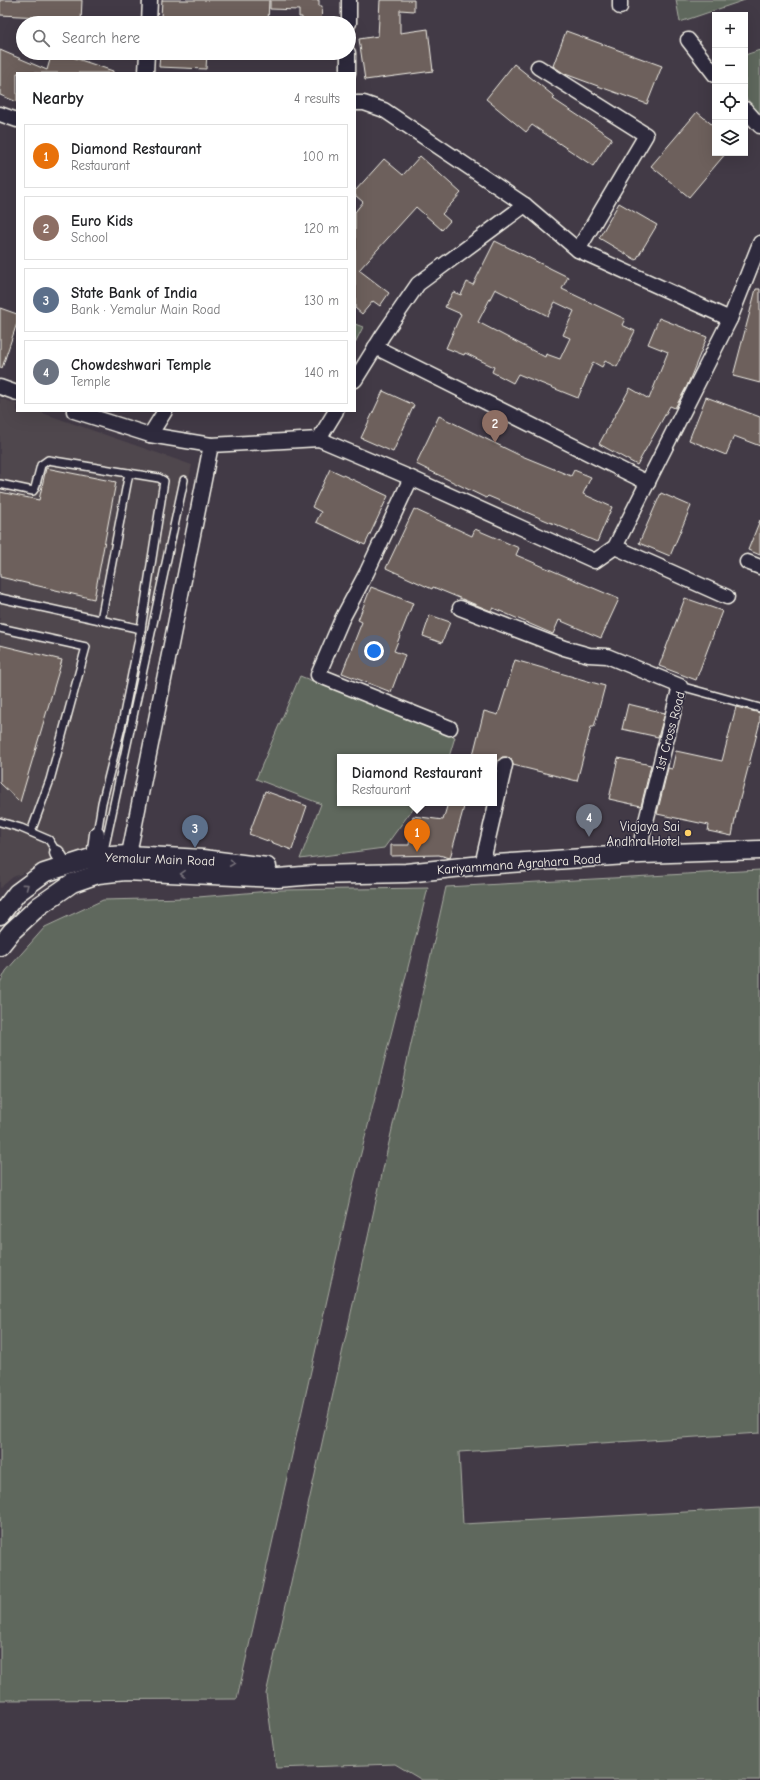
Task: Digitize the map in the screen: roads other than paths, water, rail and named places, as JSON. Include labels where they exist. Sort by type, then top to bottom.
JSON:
[{"type":"street","points":[[149,16],[150,0]]},
{"type":"street","points":[[349,0],[349,16]]},
{"type":"street","points":[[688,40],[712,71]]},
{"type":"street","points":[[146,72],[147,60]]},
{"type":"street","points":[[348,60],[348,72]]},
{"type":"street","points":[[538,67],[646,135],[578,250]]},
{"type":"street","points":[[356,103],[364,103],[384,110],[525,205],[578,250],[730,319]]},
{"type":"street","points":[[748,112],[760,126]]},
{"type":"street","points":[[0,114],[16,120]]},
{"type":"street","points":[[356,378],[375,347],[418,284],[525,205]]},
{"type":"street","points":[[77,412],[150,436],[211,445],[319,439],[411,478],[595,561],[615,548],[730,319],[760,243]]},
{"type":"street","points":[[375,347],[648,483]]},
{"type":"street","points":[[0,387],[16,393]]},
{"type":"street","points":[[150,436],[164,412]]},
{"type":"street","points":[[319,439],[335,412]]},
{"type":"street","points":[[0,946],[12,931],[39,906],[72,883],[102,865],[127,863],[211,445]]},
{"type":"street","points":[[411,478],[367,572],[342,619],[318,675],[450,728]]},
{"type":"street","points":[[615,548],[727,597]]},
{"type":"street","points":[[747,562],[760,567]]},
{"type":"street","points":[[460,608],[564,648],[589,654],[607,656],[680,686]]},
{"type":"street","name":"1st Cross Road","points":[[641,854],[642,837],[680,686]]},
{"type":"street","points":[[497,800],[505,765]]},
{"type":"street","points":[[482,865],[496,806]]},
{"type":"street","points":[[97,834],[102,865]]},
{"type":"street","name":"Kariyammana Agrahara Road","points":[[127,863],[278,878],[315,875],[406,873],[482,865],[641,854],[760,850]]},
{"type":"street","name":"Yemalur Main Road","points":[[0,915],[17,893],[61,859],[102,865]]},
{"type":"street","name":"Yemalur Main Road","points":[[127,863],[202,859],[315,875]]},
{"type":"lane","points":[[0,484],[33,491],[41,466],[48,460],[159,478],[164,481],[141,629],[123,719],[102,803],[97,834]]},
{"type":"lane","points":[[101,620],[129,473]]},
{"type":"lane","points":[[102,865],[184,480]]},
{"type":"lane","points":[[0,598],[141,629]]},
{"type":"lane","points":[[0,628],[86,647],[50,780],[31,832]]},
{"type":"lane","name":"1st Cross Road","points":[[680,686],[760,708]]},
{"type":"lane","points":[[0,822],[31,832],[49,840],[61,859]]},
{"type":"place","name":"Euro Kids","points":[[495,443]]},
{"type":"place","name":"Viajaya Sai Andhra Hotel","points":[[688,833]]},
{"type":"place","name":"Chowdeshwari Temple","points":[[589,837]]},
{"type":"place","name":"State Bank of India","points":[[195,848]]},
{"type":"place","name":"Diamond Restaurant","points":[[417,852]]}]
